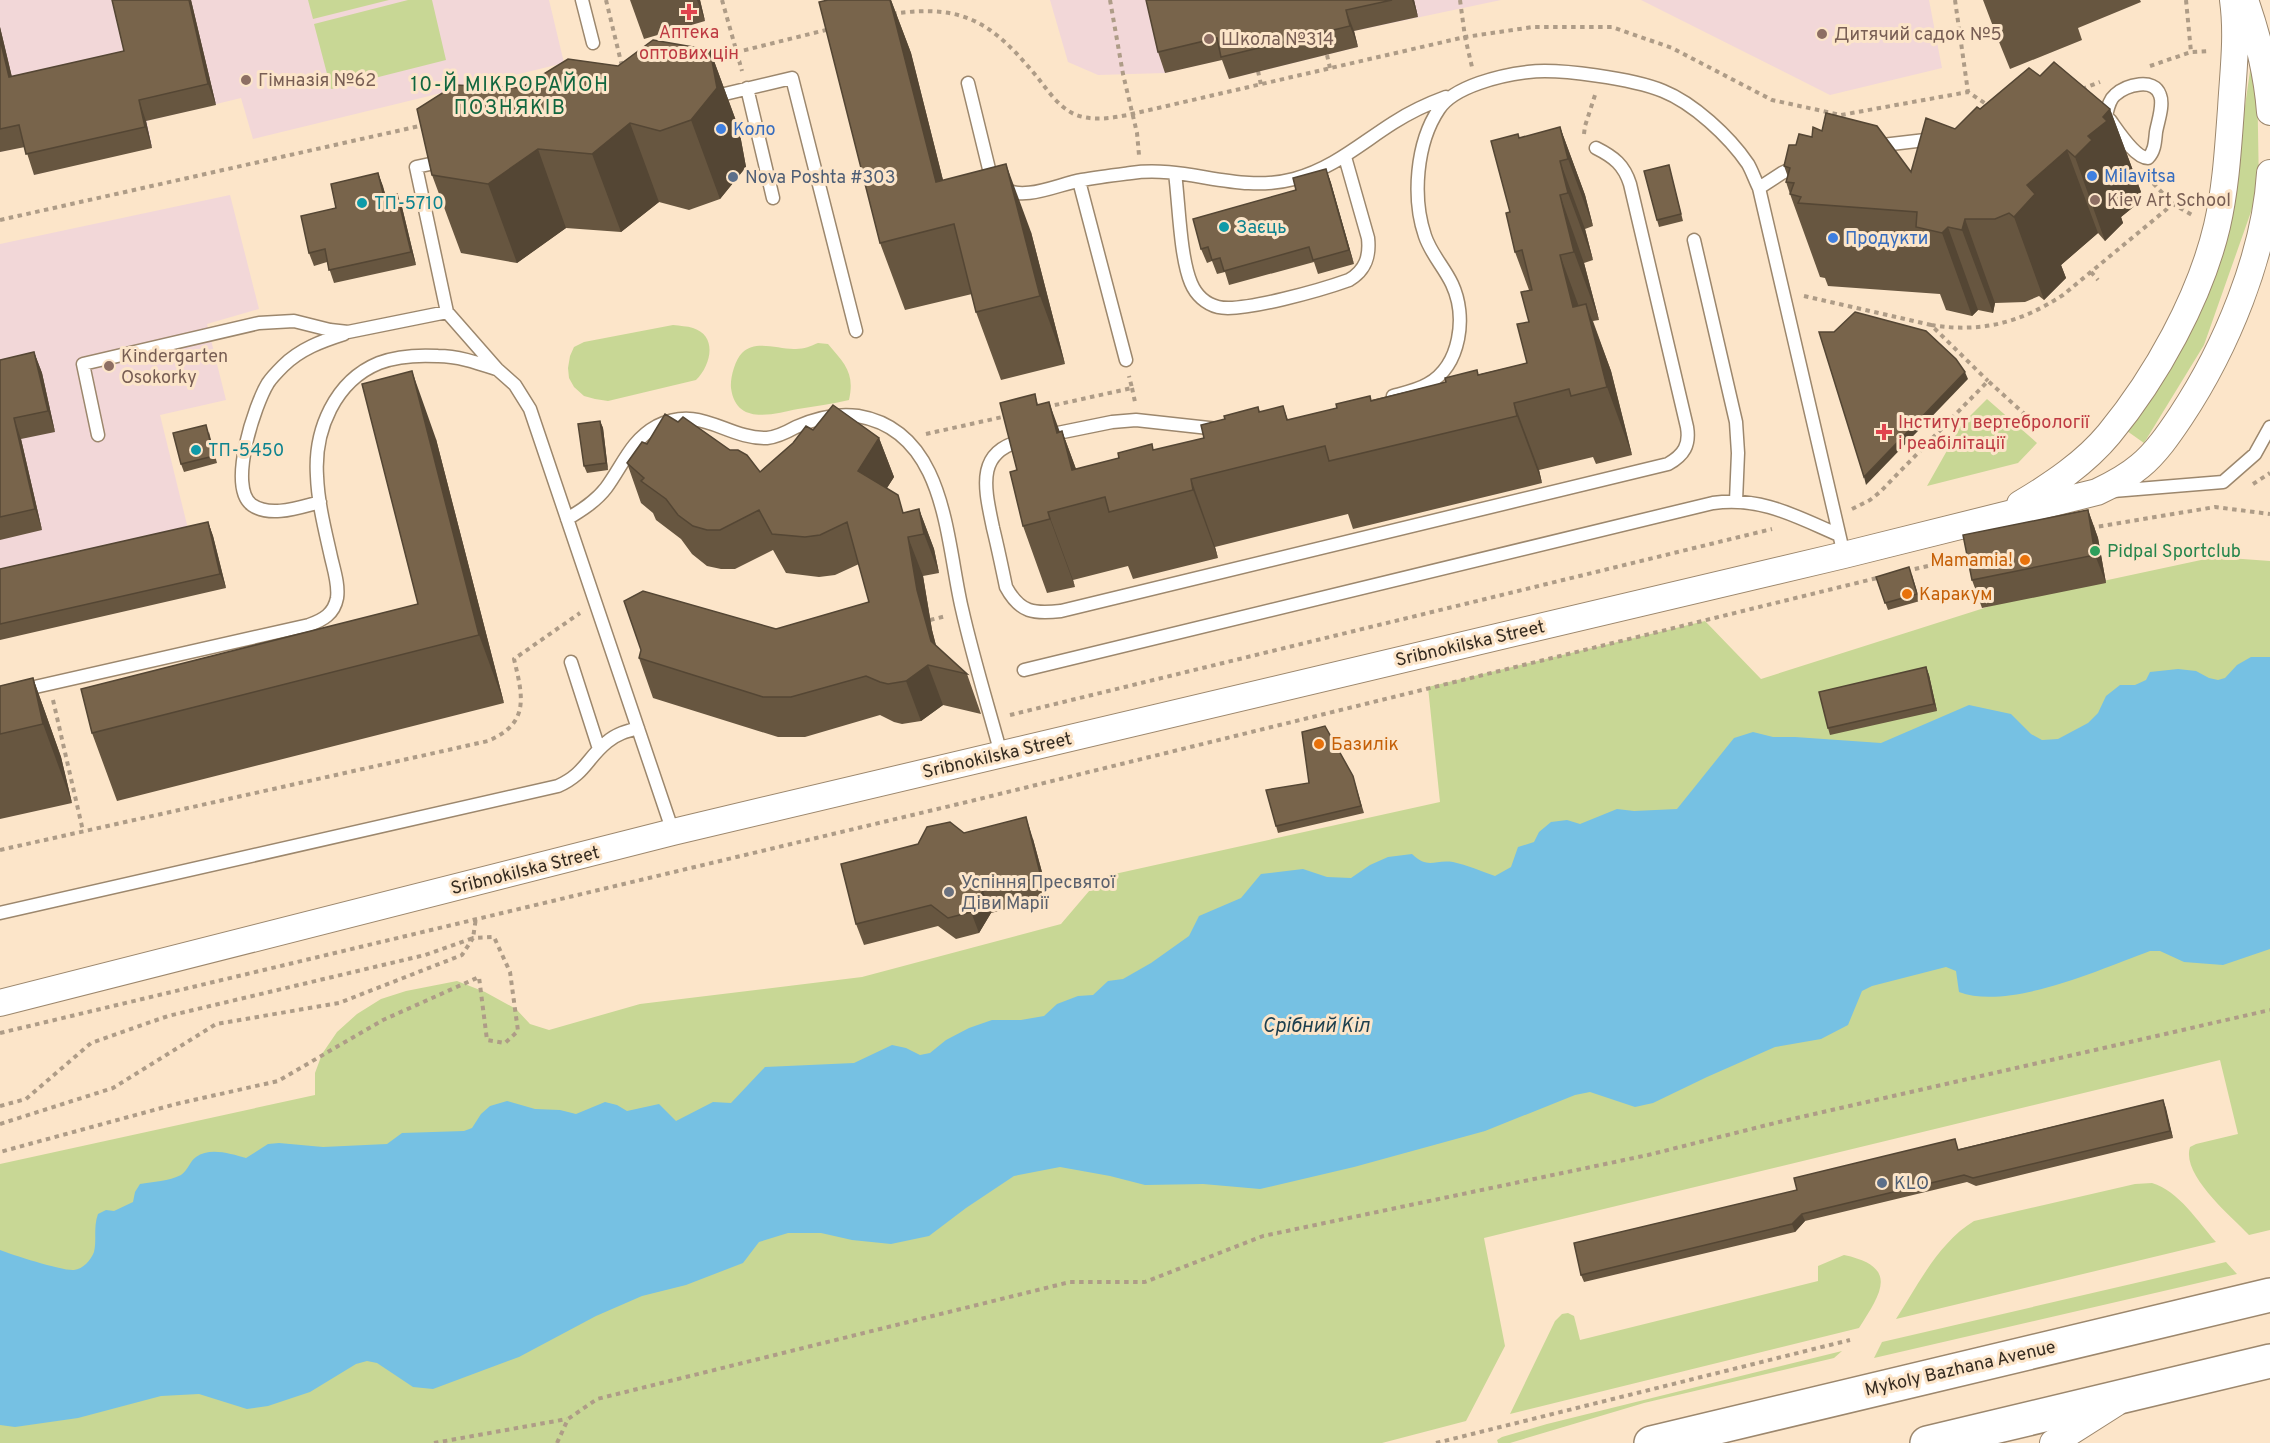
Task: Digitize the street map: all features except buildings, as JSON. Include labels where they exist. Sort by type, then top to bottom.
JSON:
[{"type":"highway","name":"Mykoly Bazhana Avenue","points":[[1651,1443],[2270,1295]]},
{"type":"highway","points":[[1927,1443],[2270,1361]]},
{"type":"street","name":"Sribnokilska Street","points":[[1996,518],[2053,483],[2108,435],[2152,371],[2179,325],[2200,277],[2216,228],[2225,184],[2236,40],[2233,0]]},
{"type":"street","points":[[2245,0],[2261,48],[2270,112]]},
{"type":"street","name":"Sribnokilska Street","points":[[0,1003],[673,832],[1001,754],[1842,545],[1996,518],[2097,492],[2126,477],[2142,465],[2186,408],[2214,360],[2249,275],[2257,249],[2270,173]]},
{"type":"street","points":[[2053,1443],[2129,1395]]},
{"type":"lane","points":[[582,0],[593,43]]},
{"type":"lane","points":[[968,83],[989,169],[1001,187],[1022,193],[1079,181],[1140,172],[1175,173],[1245,184],[1268,184],[1295,179],[1345,157],[1418,108],[1476,85],[1530,72],[1571,73],[1615,79],[1662,90],[1694,108],[1727,139],[1748,164],[1759,189],[1842,545]]},
{"type":"lane","points":[[701,99],[792,78],[856,331]]},
{"type":"lane","points":[[2141,84],[2152,85],[2160,94],[2161,100],[2151,155],[2144,158],[2137,154],[2100,117],[2116,94],[2141,84]]},
{"type":"lane","points":[[747,88],[773,198]]},
{"type":"lane","points":[[1376,400],[1428,384],[1445,369],[1455,348],[1460,327],[1460,305],[1451,282],[1437,261],[1425,236],[1419,206],[1419,179],[1421,150],[1429,125],[1440,107],[1456,92]]},
{"type":"lane","points":[[1862,148],[1947,137]]},
{"type":"lane","points":[[1229,430],[1136,420],[1112,422],[1037,437],[1003,447],[992,458],[986,473],[985,493],[1006,587],[1013,600],[1025,610],[1042,613],[1061,611],[1668,464],[1677,459],[1685,451],[1689,439],[1687,427],[1630,184],[1626,171],[1619,161],[1596,148]]},
{"type":"lane","points":[[1175,173],[1185,256],[1191,284],[1197,294],[1218,307],[1247,306],[1349,280],[1358,275],[1364,267],[1369,248],[1368,238],[1345,157]]},
{"type":"lane","points":[[451,159],[417,167],[447,312],[497,369],[515,385],[530,409],[673,832]]},
{"type":"lane","points":[[1759,189],[1782,172],[1811,159]]},
{"type":"lane","points":[[1079,181],[1126,360]]},
{"type":"lane","points":[[1694,240],[1736,422],[1738,453],[1736,501]]},
{"type":"lane","points":[[320,502],[273,511],[251,504],[246,496],[243,485],[245,450],[258,405],[268,383],[284,365],[304,350],[348,332],[447,312]]},
{"type":"lane","points":[[98,435],[83,364],[259,323],[294,321],[348,332]]},
{"type":"lane","points":[[0,695],[309,626],[322,620],[332,612],[337,597],[316,474],[318,445],[326,416],[339,393],[358,374],[380,362],[409,356],[440,356],[497,369]]},
{"type":"lane","points":[[567,519],[595,501],[606,489],[634,443],[648,431],[676,420],[705,421],[736,433],[768,438],[810,421],[841,415],[876,421],[891,428],[918,455],[931,475],[940,497],[962,610],[1001,754]]},
{"type":"lane","points":[[2097,492],[2223,482],[2255,454],[2270,427]]},
{"type":"lane","points":[[1024,670],[1702,506],[1736,501],[1759,503],[1805,521],[1842,545]]},
{"type":"lane","points":[[571,662],[599,749]]},
{"type":"lane","points":[[0,913],[558,786],[570,781],[581,772],[599,749],[621,733],[638,728]]},
{"type":"path","points":[[606,0],[622,69]]},
{"type":"path","points":[[722,0],[735,53],[747,88]]},
{"type":"path","points":[[1110,0],[1137,133],[1140,172]]},
{"type":"path","points":[[1460,0],[1465,37],[1476,85]]},
{"type":"path","points":[[1955,0],[1968,92]]},
{"type":"path","points":[[2148,66],[2191,52],[2186,0]]},
{"type":"path","points":[[882,16],[936,10],[971,19],[1000,36],[1014,49],[1055,99],[1072,114],[1100,119],[1132,114],[1465,37],[1533,27],[1612,27],[1672,48],[1772,100],[1841,115],[1968,92],[1994,110]]},
{"type":"path","points":[[702,61],[833,28]]},
{"type":"path","points":[[1327,55],[1330,68]]},
{"type":"path","points":[[1258,71],[1261,85]]},
{"type":"path","points":[[2073,92],[2105,81]]},
{"type":"path","points":[[1585,126],[1595,95]]},
{"type":"path","points":[[0,220],[429,124]]},
{"type":"path","points":[[2143,173],[2173,204],[2216,228]]},
{"type":"path","points":[[1782,291],[1931,325],[1953,329],[1975,329],[2006,322],[2044,307],[2091,272],[2173,204]]},
{"type":"path","points":[[2091,272],[2098,280]]},
{"type":"path","points":[[1931,325],[1988,381],[2040,427]]},
{"type":"path","points":[[1045,407],[1132,388],[1126,360]]},
{"type":"path","points":[[1834,513],[1858,507],[1880,492],[1988,381]]},
{"type":"path","points":[[952,428],[1014,414]]},
{"type":"path","points":[[2085,529],[2214,507],[2270,514]]},
{"type":"path","points":[[992,719],[1805,521]]},
{"type":"path","points":[[1902,572],[1982,553]]},
{"type":"path","points":[[0,1033],[948,806],[1765,603],[1891,574]]},
{"type":"path","points":[[0,850],[488,741],[504,734],[516,722],[522,703],[514,659],[573,618]]},
{"type":"path","points":[[50,684],[83,831]]},
{"type":"path","points":[[0,1124],[113,1088],[216,1024],[339,1003],[462,955],[473,938],[476,918]]},
{"type":"path","points":[[0,1106],[26,1099],[92,1043],[168,1016],[425,955],[473,938],[494,937],[510,972],[518,1031],[505,1043],[488,1040],[479,977],[383,1020],[278,1081],[176,1104],[0,1152]]},
{"type":"path","points":[[434,1443],[568,1419],[597,1399],[1070,1282],[1145,1282],[1263,1236],[1648,1155],[1787,1120],[2270,1011]]},
{"type":"path","points":[[1436,1443],[1850,1340]]},
{"type":"path","points":[[557,1443],[568,1419]]},
{"type":"shaded area","name":"Гімназія №62","points":[[0,0],[549,0],[564,63],[253,139],[241,98],[147,121],[152,146],[34,175],[27,146],[0,152]]},
{"type":"shaded area","name":"Школа №314","points":[[1050,0],[1501,0],[1354,31],[1358,47],[1229,79],[1224,59],[1165,73],[1098,75],[1068,62]]},
{"type":"shaded area","name":"Дитячий садок №5","points":[[1641,0],[1929,0],[1942,68],[1830,95]]},
{"type":"shaded area","name":"Kindergarten Osokorky","points":[[230,195],[259,309],[207,324],[226,400],[160,415],[191,541],[0,585],[0,244]]},
{"type":"green space","points":[[308,0],[389,0],[313,19]]},
{"type":"green space","points":[[408,0],[432,0],[446,60],[331,89],[314,24]]},
{"type":"green space","points":[[2250,71],[2257,72],[2259,189],[2204,345],[2144,443],[2127,431],[2234,183]]},
{"type":"green space","points":[[673,325],[686,326],[701,332],[709,344],[708,359],[696,380],[608,401],[584,396],[574,387],[569,378],[568,368],[574,347],[584,342]]},
{"type":"green space","points":[[818,343],[828,344],[847,369],[851,383],[849,400],[767,415],[748,413],[740,408],[734,400],[731,384],[735,365],[742,353],[761,346],[799,349]]},
{"type":"green space","points":[[1987,399],[2037,443],[2018,463],[1927,486],[1962,424]]},
{"type":"green space","points":[[2215,557],[2270,561],[2270,1230],[2249,1235],[2209,1194],[2193,1170],[2189,1158],[2190,1147],[2196,1144],[2238,1134],[2220,1060],[1484,1238],[1505,1346],[1466,1421],[1382,1443],[0,1443],[0,1164],[315,1095],[315,1073],[322,1054],[337,1032],[357,1014],[381,999],[406,991],[457,981],[485,992],[516,1009],[530,1024],[549,1030],[640,1004],[862,977],[1061,924],[1101,877],[1440,802],[1428,687],[1705,621],[1761,679],[2000,603]]},
{"type":"green space","points":[[2152,1183],[2162,1187],[2179,1200],[2216,1242],[1896,1319],[1939,1253],[1961,1230],[1974,1221],[2135,1184]]},
{"type":"green space","points":[[1844,1255],[1862,1260],[1873,1267],[1879,1274],[1881,1283],[1874,1304],[1859,1328],[1510,1414],[1555,1321],[1562,1314],[1568,1313],[1574,1316],[1580,1340],[1818,1281],[1818,1266]]},
{"type":"green space","points":[[2226,1262],[2237,1274],[1874,1358],[1882,1342]]},
{"type":"green space","points":[[1842,1351],[1834,1358],[1644,1403],[1510,1443],[1498,1443],[1497,1440],[1547,1424]]},
{"type":"water","name":"Срібний Кіл","points":[[2251,657],[2270,657],[2270,949],[2223,965],[2184,962],[2160,951],[2150,951],[2055,985],[2003,996],[1980,996],[1959,992],[1956,971],[1946,967],[1872,986],[1862,991],[1848,1025],[1821,1039],[1775,1047],[1653,1103],[1635,1107],[1590,1092],[1575,1095],[1485,1131],[1354,1167],[1260,1189],[1203,1184],[1145,1185],[1060,1167],[1014,1176],[929,1236],[891,1244],[852,1240],[821,1233],[788,1233],[759,1242],[743,1263],[686,1285],[642,1296],[596,1316],[519,1357],[433,1389],[413,1387],[377,1363],[367,1361],[356,1364],[310,1392],[268,1406],[247,1409],[199,1394],[161,1396],[78,1418],[15,1427],[0,1425],[0,1250],[59,1268],[74,1270],[80,1268],[89,1261],[94,1252],[98,1214],[106,1210],[114,1211],[133,1202],[140,1184],[181,1175],[194,1159],[202,1154],[221,1152],[246,1158],[268,1144],[323,1147],[387,1144],[402,1133],[464,1131],[472,1128],[481,1114],[490,1106],[507,1101],[535,1109],[560,1110],[576,1114],[605,1102],[627,1111],[659,1104],[676,1121],[713,1102],[731,1103],[765,1067],[854,1063],[892,1045],[906,1048],[920,1055],[930,1053],[946,1040],[969,1028],[992,1020],[1021,1020],[1044,1016],[1057,1004],[1078,996],[1093,995],[1108,981],[1123,979],[1151,963],[1189,936],[1199,916],[1241,898],[1261,874],[1303,869],[1327,877],[1351,878],[1370,865],[1388,857],[1412,854],[1423,862],[1453,862],[1495,876],[1511,867],[1518,847],[1534,842],[1539,832],[1551,822],[1567,820],[1580,824],[1617,809],[1634,811],[1677,809],[1734,738],[1753,732],[1773,737],[1881,743],[1969,705],[2011,714],[2031,734],[2042,740],[2058,739],[2088,723],[2098,713],[2106,696],[2120,685],[2135,685],[2146,680],[2150,672],[2178,669],[2196,671],[2218,680],[2225,678],[2237,665]]},
{"type":"place","name":"Аптека оптових цін","points":[[689,12]]},
{"type":"place","name":"Дитячий садок №5","points":[[1822,34]]},
{"type":"place","name":"Школа №314","points":[[1209,39]]},
{"type":"place","name":"Гімназія №62","points":[[246,80]]},
{"type":"place","name":"Коло","points":[[721,129]]},
{"type":"place","name":"Milavitsa","points":[[2092,176]]},
{"type":"place","name":"Nova Poshta #303","points":[[733,177]]},
{"type":"place","name":"Kiev Art School","points":[[2095,200]]},
{"type":"place","name":"ТП-5710","points":[[362,203]]},
{"type":"place","name":"Заєць","points":[[1224,227]]},
{"type":"place","name":"Продукти","points":[[1833,238]]},
{"type":"place","name":"Kindergarten Osokorky","points":[[109,366]]},
{"type":"place","name":"Інститут вертебрології і реабілітації","points":[[1884,432]]},
{"type":"place","name":"ТП-5450","points":[[196,450]]},
{"type":"place","name":"Pidpal Sportclub","points":[[2095,551]]},
{"type":"place","name":"Mamamia!","points":[[2025,560]]},
{"type":"place","name":"Каракум","points":[[1907,594]]},
{"type":"place","name":"Базилік","points":[[1319,744]]},
{"type":"place","name":"Успіння Пресвятої Діви Марії","points":[[949,892]]},
{"type":"place","name":"KLO","points":[[1882,1183]]},
{"type":"district","name":"10-Й МІКРОРАЙОН ПОЗНЯКІВ","points":[[510,96]]}]
